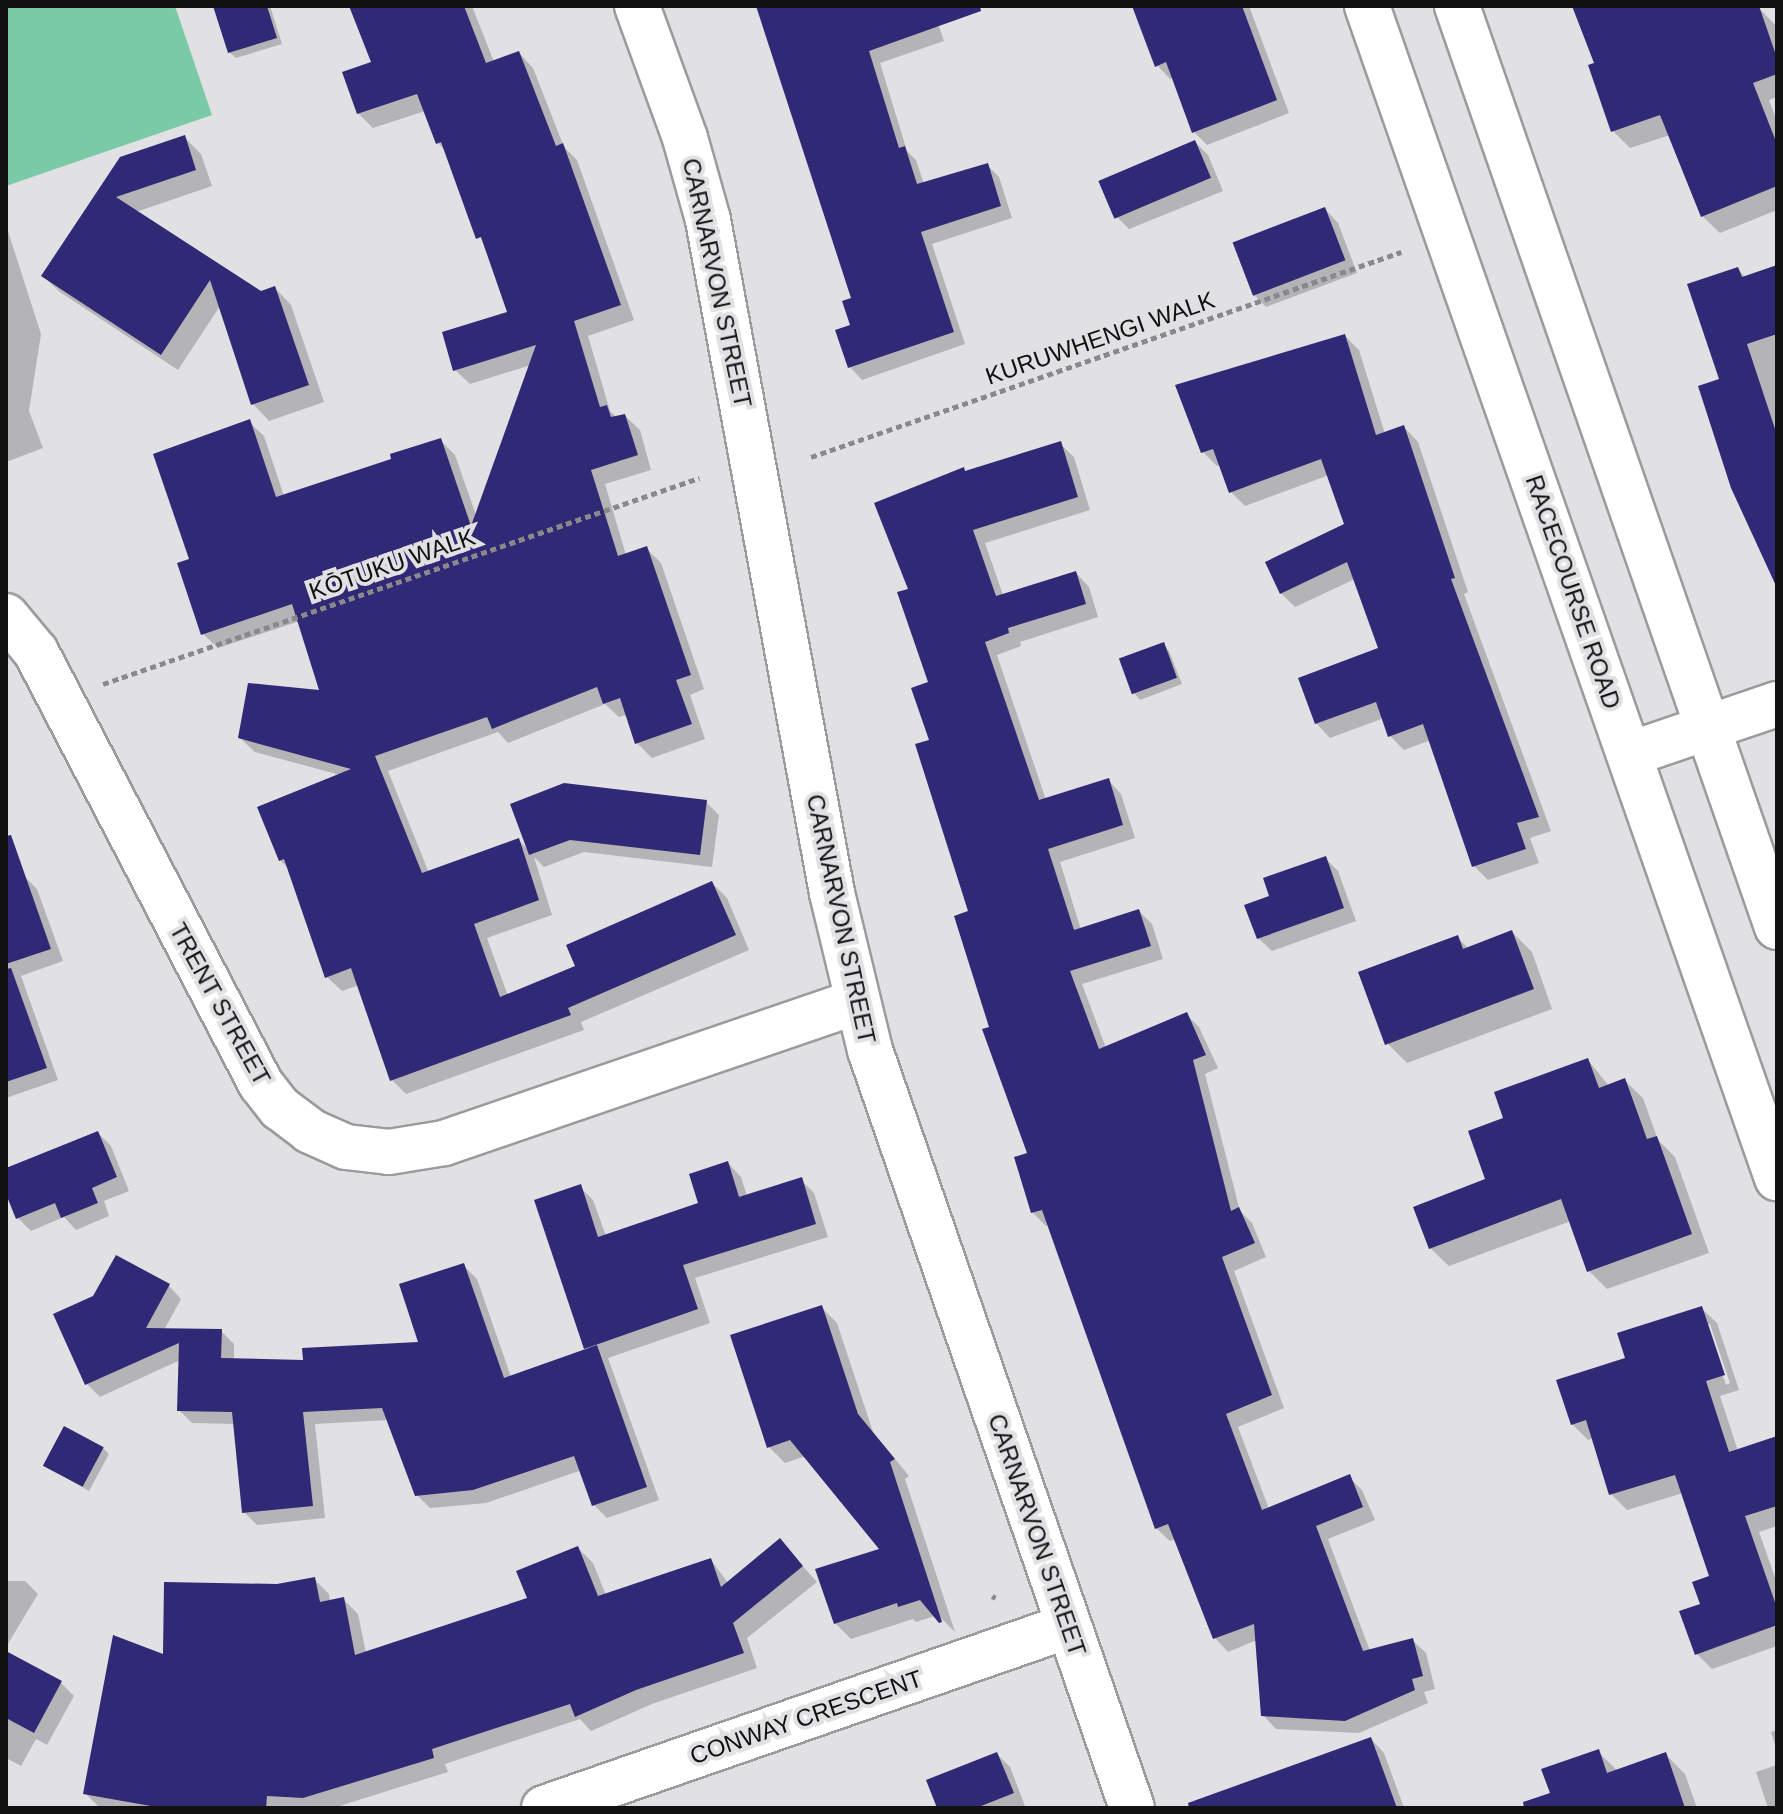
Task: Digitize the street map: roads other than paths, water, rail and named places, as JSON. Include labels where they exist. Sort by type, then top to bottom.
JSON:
[{"type":"street","name":"CARNARVON STREET","points":[[637,6],[685,138],[708,220],[812,789],[857,1002],[883,1098],[1132,1808]]},
{"type":"street","name":"RACECOURSE ROAD","points":[[1367,6],[1777,1178]]},
{"type":"street","points":[[1457,6],[1777,927]]},
{"type":"street","name":"TRENT STREET","points":[[6,616],[36,652],[261,1084],[280,1108],[310,1131],[346,1147],[389,1152],[444,1143],[857,1002]]},
{"type":"street","points":[[1630,754],[1777,704]]},
{"type":"street","name":"CONWAY CRESCENT","points":[[544,1808],[1068,1626]]}]
